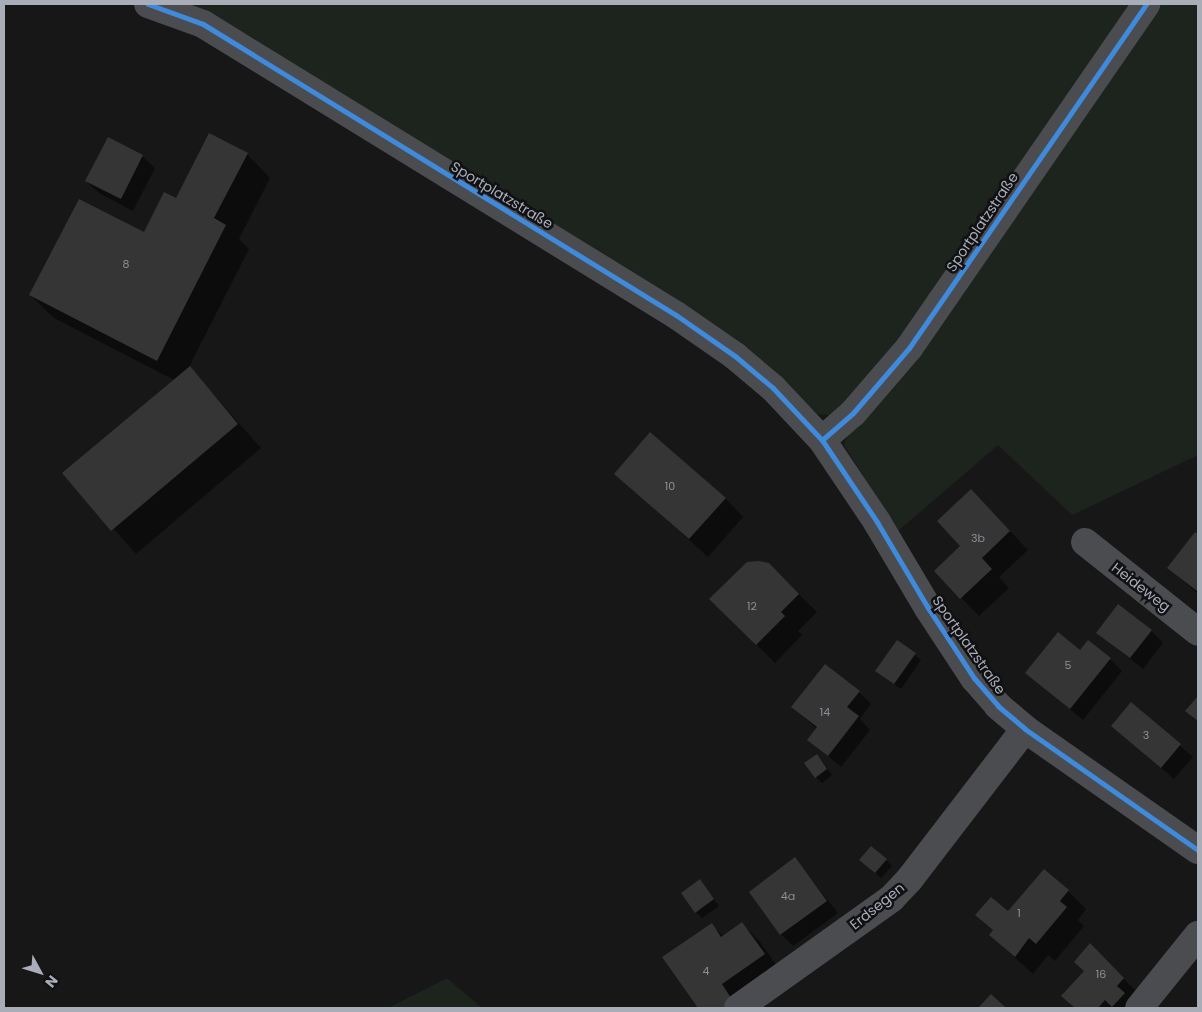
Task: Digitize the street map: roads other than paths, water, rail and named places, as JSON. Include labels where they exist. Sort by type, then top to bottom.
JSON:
[{"type":"street","name":"Sportplatzstraße","points":[[148,4],[203,24],[676,315],[735,356],[773,388],[822,440],[974,678],[998,706],[1025,728],[1198,850]]},
{"type":"street","name":"Sportplatzstraße","points":[[822,440],[860,407],[909,348],[1146,4]]},
{"type":"street","name":"Heideweg","points":[[1084,542],[1198,632]]},
{"type":"street","name":"Erdsegen","points":[[738,1008],[892,898],[909,880],[1025,728]]},
{"type":"street","points":[[1139,1008],[1198,935]]}]
